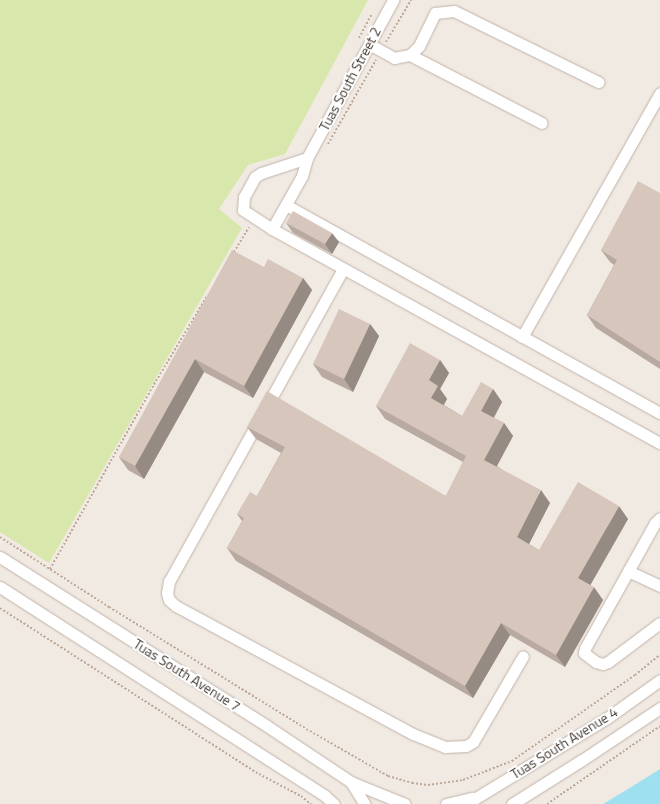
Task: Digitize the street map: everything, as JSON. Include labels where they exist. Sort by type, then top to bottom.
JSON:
[{"type":"street","name":"Tuas South Street 2","points":[[272,229],[302,176],[307,158],[393,0]]},
{"type":"street","points":[[369,44],[394,58],[410,55],[419,46],[435,13],[454,11],[598,82]]},
{"type":"street","points":[[410,55],[542,122]]},
{"type":"street","points":[[522,337],[660,94]]},
{"type":"street","points":[[307,158],[261,173],[255,177],[244,197],[243,210],[272,229],[343,269],[660,443]]},
{"type":"street","points":[[286,205],[660,413]]},
{"type":"street","points":[[343,269],[169,581],[167,593],[169,600],[176,606],[413,734],[445,747],[466,746],[473,742],[523,656]]},
{"type":"street","points":[[660,518],[655,523],[628,570],[585,648],[584,653],[596,662],[608,662],[660,623]]},
{"type":"street","name":"Tuas South Avenue 7","points":[[0,557],[267,726],[351,782],[365,804]]},
{"type":"street","points":[[628,570],[660,586]]},
{"type":"street","name":"Tuas South Avenue 7","points":[[0,588],[325,796],[334,804]]},
{"type":"street","name":"Tuas South Avenue 4","points":[[466,804],[607,718],[660,680]]},
{"type":"street","name":"Tuas South Avenue 4","points":[[512,804],[660,708]]},
{"type":"street","points":[[351,782],[405,804]]},
{"type":"street","points":[[446,804],[477,798]]},
{"type":"path","points":[[358,39],[372,13]]},
{"type":"path","points":[[244,223],[253,230]]},
{"type":"path","points":[[232,254],[248,227]]},
{"type":"path","points":[[50,569],[156,381],[208,294]]},
{"type":"path","points":[[0,608],[259,774],[301,796],[311,804]]},
{"type":"path","points":[[547,804],[660,726]]},
{"type":"green space","points":[[0,0],[368,0],[285,154],[248,165],[219,209],[242,228],[49,563],[0,532]]},
{"type":"water","points":[[660,769],[660,804],[603,804],[628,789]]},
{"type":"building","points":[[638,181],[660,193],[660,362],[587,315],[617,260],[601,250]]},
{"type":"building","points":[[293,211],[332,233],[325,244],[286,223]]},
{"type":"building","points":[[232,250],[264,267],[268,259],[303,278],[244,386],[195,359],[135,466],[119,457]]},
{"type":"building","points":[[339,309],[370,324],[344,379],[313,364]]},
{"type":"building","points":[[410,343],[440,360],[429,380],[438,386],[431,398],[462,416],[481,382],[493,389],[481,411],[504,423],[484,460],[541,490],[517,537],[539,550],[578,482],[619,506],[578,578],[594,587],[556,655],[501,623],[465,686],[227,548],[244,518],[237,514],[250,492],[257,496],[285,447],[247,427],[267,391],[446,496],[466,456],[376,406]]}]
